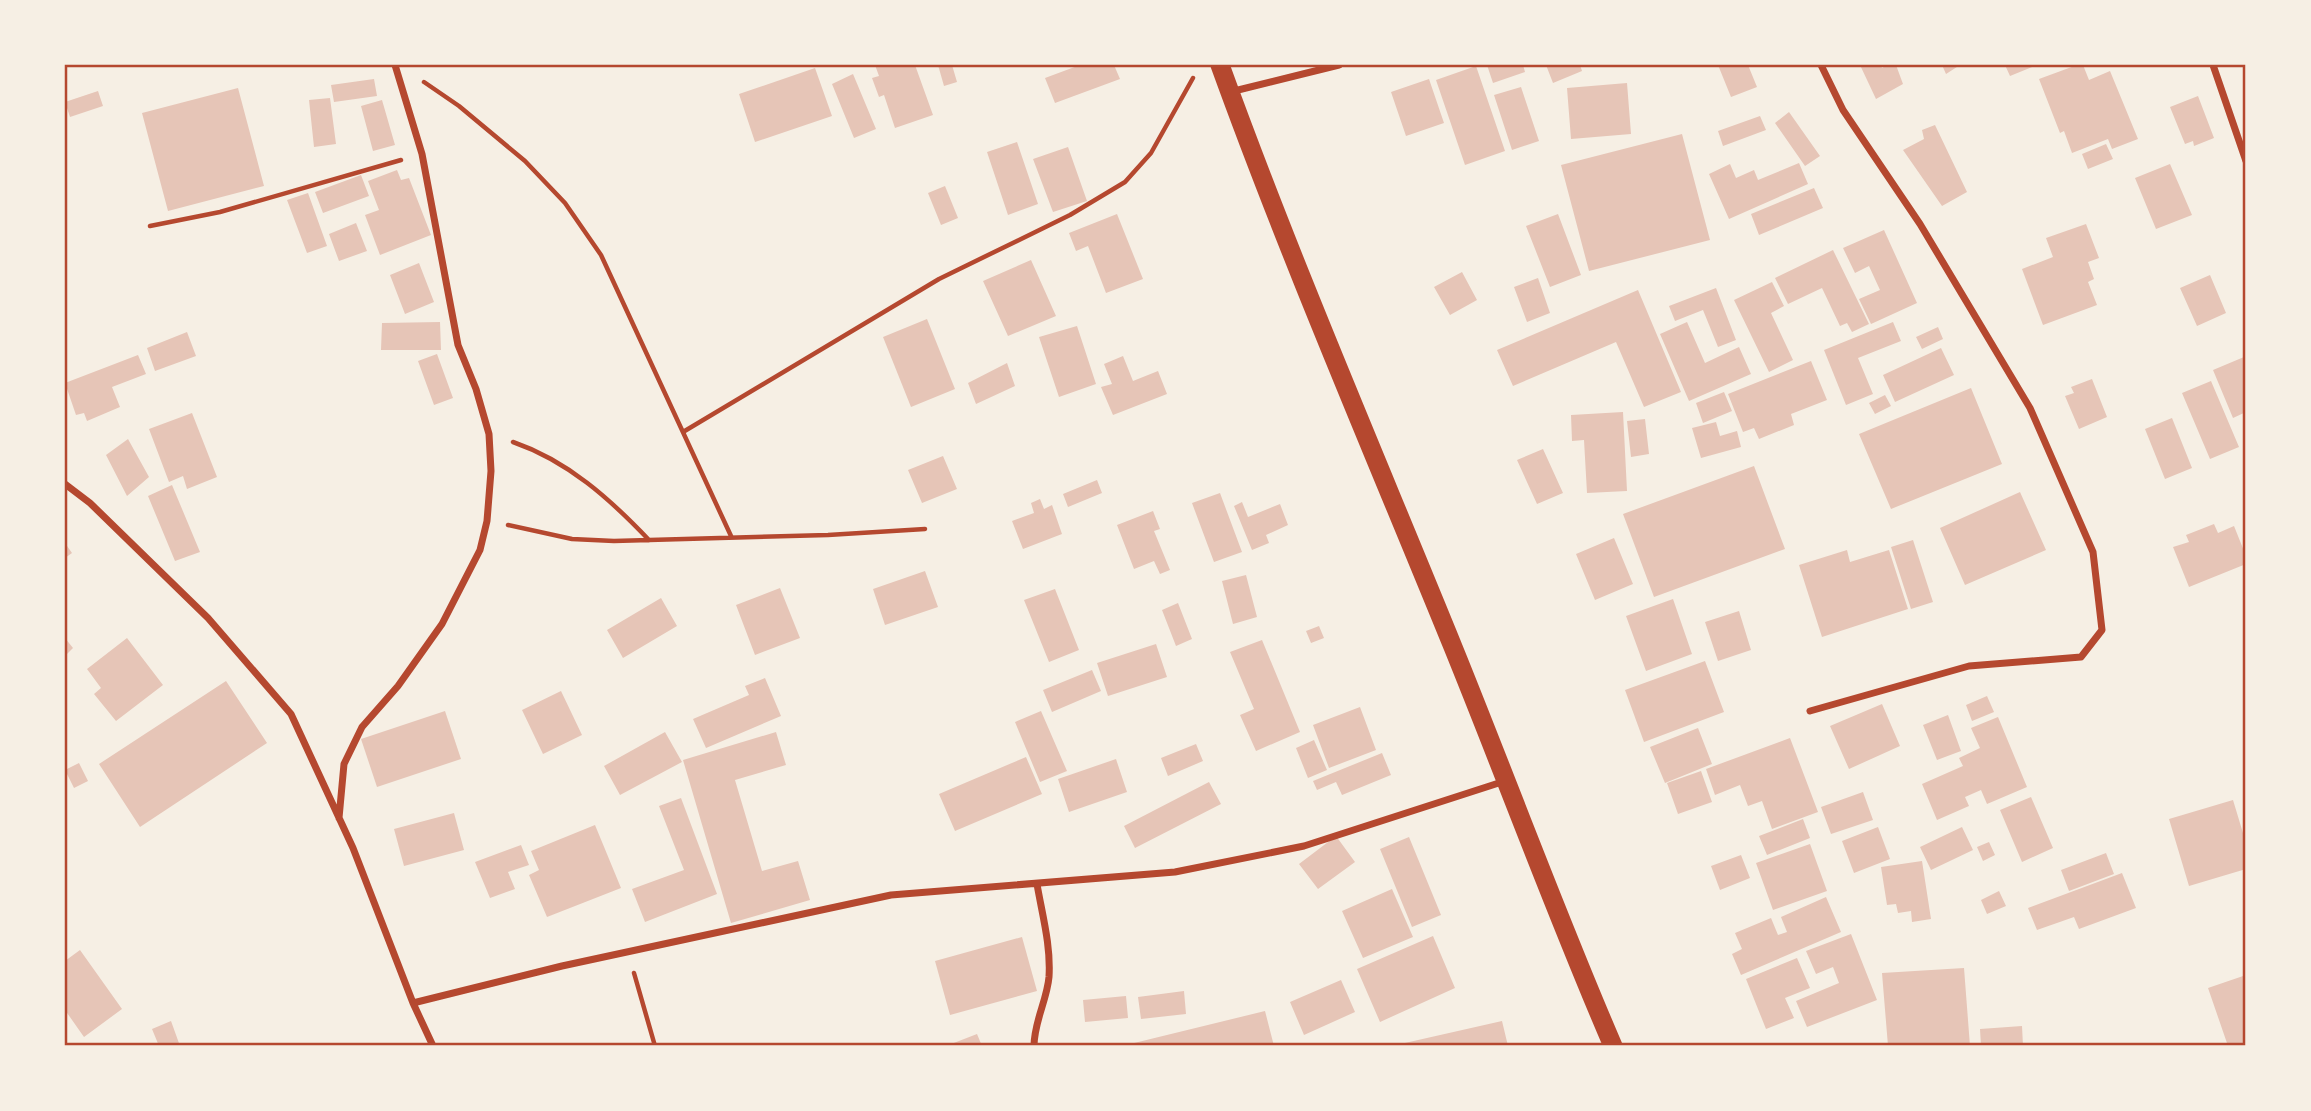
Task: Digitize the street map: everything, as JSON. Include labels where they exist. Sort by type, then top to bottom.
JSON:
[{"type":"highway","points":[[1220,65],[1342,377],[1613,1046]]},
{"type":"street","points":[[340,818],[344,764],[362,727],[397,686],[442,624],[480,551],[487,521],[491,471],[489,434],[458,345],[422,154],[395,65]]},
{"type":"street","points":[[1230,92],[1339,65]]},
{"type":"street","points":[[1810,711],[1969,667],[2081,657],[2102,630],[2093,552],[2029,408],[1920,224],[1843,110],[1821,65]]},
{"type":"street","points":[[2213,65],[2246,161]]},
{"type":"street","points":[[65,484],[90,503],[208,618],[291,714],[354,848],[413,1003],[433,1046]]},
{"type":"street","points":[[413,1003],[628,951],[891,895],[1175,872],[1304,846],[1506,780]]},
{"type":"street","points":[[1034,1046],[1039,1014],[1049,979],[1049,949],[1037,884]]},
{"type":"path","points":[[683,432],[939,279],[1070,215],[1125,183],[1151,153],[1195,74]]},
{"type":"path","points":[[420,79],[459,106],[525,161],[565,203],[601,255],[731,536]]},
{"type":"path","points":[[150,226],[220,212],[422,154]]},
{"type":"path","points":[[489,434],[526,447],[569,470],[623,513],[650,541]]},
{"type":"path","points":[[487,521],[572,538],[650,541],[925,529]]},
{"type":"path","points":[[628,951],[654,1046]]},
{"type":"building","points":[[875,65],[915,65],[933,115],[895,128],[884,95],[879,97],[872,78],[879,76]]},
{"type":"building","points":[[938,65],[952,65],[957,82],[944,86]]},
{"type":"building","points":[[1080,65],[1114,65],[1120,79],[1055,103],[1045,78]]},
{"type":"building","points":[[1487,65],[1523,65],[1525,72],[1493,83]]},
{"type":"building","points":[[1546,65],[1580,65],[1582,71],[1553,83]]},
{"type":"building","points":[[1718,65],[1748,65],[1757,87],[1731,97]]},
{"type":"building","points":[[1860,65],[1881,65],[1882,68],[1896,65],[1903,84],[1876,99]]},
{"type":"building","points":[[1942,65],[1960,65],[1946,74]]},
{"type":"building","points":[[2005,65],[2037,65],[2010,76]]},
{"type":"building","points":[[2083,65],[2089,80],[2110,71],[2138,139],[2112,149],[2108,139],[2072,153],[2064,131],[2060,133],[2039,79]]},
{"type":"building","points":[[1476,66],[1505,151],[1465,165],[1436,80]]},
{"type":"building","points":[[815,68],[832,116],[755,142],[739,94]]},
{"type":"building","points":[[853,74],[876,129],[854,138],[832,84]]},
{"type":"building","points":[[374,79],[377,96],[334,102],[331,85]]},
{"type":"building","points":[[1429,79],[1444,123],[1406,136],[1391,92]]},
{"type":"building","points":[[1627,83],[1631,134],[1571,139],[1567,88]]},
{"type":"building","points":[[1521,87],[1539,141],[1512,150],[1494,95]]},
{"type":"building","points":[[238,88],[264,186],[168,211],[142,113]]},
{"type":"building","points":[[98,91],[103,106],[70,117],[65,102]]},
{"type":"building","points":[[2198,96],[2214,138],[2194,146],[2193,141],[2185,144],[2170,107]]},
{"type":"building","points":[[330,98],[336,144],[314,147],[309,100]]},
{"type":"building","points":[[382,100],[395,145],[373,151],[361,106]]},
{"type":"building","points":[[1789,112],[1820,156],[1805,166],[1775,123]]},
{"type":"building","points":[[1760,116],[1766,130],[1723,146],[1718,131]]},
{"type":"building","points":[[1935,125],[1967,192],[1942,206],[1903,150],[1924,139],[1922,130]]},
{"type":"building","points":[[1682,134],[1710,240],[1589,271],[1561,165]]},
{"type":"building","points":[[1017,142],[1038,204],[1008,215],[987,152]]},
{"type":"building","points":[[2106,144],[2113,159],[2088,169],[2082,154]]},
{"type":"building","points":[[1068,147],[1087,201],[1053,212],[1033,159]]},
{"type":"building","points":[[1799,163],[1808,184],[1729,219],[1709,174],[1730,164],[1736,178],[1754,170],[1758,180]]},
{"type":"building","points":[[2170,164],[2192,215],[2156,229],[2135,178]]},
{"type":"building","points":[[397,170],[401,180],[409,178],[431,235],[380,255],[365,215],[379,210],[368,181]]},
{"type":"building","points":[[361,175],[369,196],[323,213],[315,192]]},
{"type":"building","points":[[945,186],[958,218],[941,225],[928,193]]},
{"type":"building","points":[[1814,188],[1823,208],[1759,235],[1751,214]]},
{"type":"building","points":[[308,193],[327,246],[307,253],[287,200]]},
{"type":"building","points":[[1117,214],[1143,279],[1106,293],[1088,246],[1076,251],[1069,233]]},
{"type":"building","points":[[1558,214],[1581,275],[1550,287],[1526,226]]},
{"type":"building","points":[[356,223],[367,251],[339,261],[329,234]]},
{"type":"building","points":[[2086,224],[2099,258],[2088,262],[2094,279],[2088,282],[2097,305],[2043,325],[2022,269],[2053,257],[2046,238]]},
{"type":"building","points":[[1884,230],[1917,303],[1871,324],[1859,299],[1880,290],[1869,266],[1855,273],[1843,248]]},
{"type":"building","points":[[1833,250],[1869,324],[1852,332],[1847,323],[1840,326],[1822,288],[1788,304],[1775,278]]},
{"type":"building","points":[[1031,260],[1056,316],[1008,336],[983,281]]},
{"type":"building","points":[[419,263],[434,302],[405,314],[390,275]]},
{"type":"building","points":[[1462,272],[1477,300],[1450,315],[1434,287]]},
{"type":"building","points":[[2210,275],[2226,313],[2197,326],[2180,288]]},
{"type":"building","points":[[1538,278],[1550,313],[1527,322],[1514,287]]},
{"type":"building","points":[[1772,282],[1784,306],[1771,313],[1793,360],[1769,372],[1734,300]]},
{"type":"building","points":[[1716,288],[1736,340],[1718,347],[1703,310],[1675,321],[1669,306]]},
{"type":"building","points":[[1638,290],[1681,392],[1644,407],[1616,342],[1513,386],[1497,350]]},
{"type":"building","points":[[927,319],[955,389],[911,407],[883,337]]},
{"type":"building","points":[[440,322],[441,350],[381,350],[382,323]]},
{"type":"building","points":[[1687,322],[1705,363],[1739,347],[1751,374],[1689,401],[1660,334]]},
{"type":"building","points":[[1893,322],[1901,341],[1858,358],[1873,394],[1846,405],[1824,350]]},
{"type":"building","points":[[1077,326],[1096,384],[1059,397],[1039,337]]},
{"type":"building","points":[[1938,327],[1943,339],[1922,349],[1916,337]]},
{"type":"building","points":[[187,332],[196,356],[155,371],[147,348]]},
{"type":"building","points":[[1941,348],[1954,375],[1895,402],[1883,375]]},
{"type":"building","points":[[437,354],[453,398],[434,405],[418,361]]},
{"type":"building","points":[[138,355],[146,374],[112,387],[120,407],[87,421],[84,413],[76,415],[65,383]]},
{"type":"building","points":[[1123,356],[1133,381],[1158,371],[1167,394],[1113,415],[1101,387],[1112,384],[1104,364]]},
{"type":"building","points":[[2244,357],[2246,412],[2233,418],[2213,370]]},
{"type":"building","points":[[1811,361],[1827,400],[1791,414],[1794,425],[1759,439],[1754,428],[1743,432],[1728,394]]},
{"type":"building","points":[[1007,363],[1015,386],[976,404],[968,383]]},
{"type":"building","points":[[2092,379],[2107,417],[2079,429],[2065,396],[2074,393],[2071,387]]},
{"type":"building","points":[[2211,381],[2239,447],[2210,459],[2182,393]]},
{"type":"building","points":[[1971,388],[2002,464],[1891,509],[1859,434]]},
{"type":"building","points":[[1724,392],[1732,411],[1703,423],[1696,403]]},
{"type":"building","points":[[1885,395],[1891,406],[1875,414],[1869,403]]},
{"type":"building","points":[[1623,412],[1627,491],[1587,493],[1584,440],[1572,441],[1571,415]]},
{"type":"building","points":[[192,413],[217,477],[187,489],[183,476],[169,482],[149,429]]},
{"type":"building","points":[[2172,418],[2192,468],[2165,479],[2145,429]]},
{"type":"building","points":[[1645,419],[1649,454],[1631,457],[1627,421]]},
{"type":"building","points":[[1716,422],[1720,436],[1737,431],[1741,447],[1701,458],[1692,428]]},
{"type":"building","points":[[128,439],[149,477],[127,496],[106,455]]},
{"type":"building","points":[[1543,449],[1563,493],[1537,504],[1517,460]]},
{"type":"building","points":[[943,456],[957,489],[922,503],[908,470]]},
{"type":"building","points":[[1754,466],[1785,549],[1654,597],[1623,514]]},
{"type":"building","points":[[1097,480],[1102,493],[1068,507],[1063,494]]},
{"type":"building","points":[[172,485],[200,552],[175,561],[148,496]]},
{"type":"building","points":[[2020,492],[2046,550],[1965,585],[1940,528]]},
{"type":"building","points":[[1220,493],[1242,552],[1214,562],[1192,503]]},
{"type":"building","points":[[1040,499],[1044,509],[1052,505],[1062,534],[1023,549],[1012,521],[1034,513],[1031,503]]},
{"type":"building","points":[[1242,502],[1248,517],[1280,504],[1288,525],[1266,535],[1269,543],[1252,550],[1234,506]]},
{"type":"building","points":[[1153,511],[1160,529],[1154,531],[1170,570],[1160,574],[1154,561],[1134,569],[1117,525]]},
{"type":"building","points":[[2214,524],[2218,533],[2234,526],[2246,556],[2246,564],[2189,587],[2173,547],[2189,542],[2186,535]]},
{"type":"building","points":[[1614,538],[1633,584],[1595,600],[1576,554]]},
{"type":"building","points":[[1913,540],[1933,602],[1911,609],[1891,547]]},
{"type":"building","points":[[65,543],[72,553],[65,558]]},
{"type":"building","points":[[1847,550],[1850,562],[1889,550],[1908,609],[1822,637],[1799,565]]},
{"type":"building","points":[[925,571],[938,607],[885,625],[873,589]]},
{"type":"building","points":[[1246,575],[1257,617],[1233,624],[1222,581]]},
{"type":"building","points":[[780,588],[800,638],[755,655],[736,605]]},
{"type":"building","points":[[1055,589],[1079,650],[1049,662],[1024,600]]},
{"type":"building","points":[[661,598],[677,626],[623,658],[607,630]]},
{"type":"building","points":[[1673,599],[1692,654],[1646,671],[1626,616]]},
{"type":"building","points":[[1178,603],[1192,639],[1176,646],[1162,610]]},
{"type":"building","points":[[1739,611],[1751,650],[1718,661],[1705,622]]},
{"type":"building","points":[[1319,626],[1324,638],[1311,643],[1306,631]]},
{"type":"building","points":[[65,638],[73,648],[65,656]]},
{"type":"building","points":[[127,638],[163,685],[116,721],[94,694],[101,688],[87,669]]},
{"type":"building","points":[[1262,640],[1300,732],[1256,751],[1240,715],[1254,709],[1230,652]]},
{"type":"building","points":[[1156,644],[1167,677],[1108,696],[1097,663]]},
{"type":"building","points":[[1705,661],[1724,712],[1644,742],[1625,690]]},
{"type":"building","points":[[1092,670],[1101,691],[1052,712],[1043,690]]},
{"type":"building","points":[[765,678],[781,716],[706,748],[693,719],[749,695],[745,686]]},
{"type":"building","points":[[226,681],[267,743],[140,827],[99,764]]},
{"type":"building","points":[[561,691],[582,735],[543,754],[522,710]]},
{"type":"building","points":[[1987,696],[1994,712],[1972,721],[1966,705]]},
{"type":"building","points":[[1882,704],[1900,746],[1849,769],[1830,726]]},
{"type":"building","points":[[1360,707],[1376,750],[1329,768],[1313,725]]},
{"type":"building","points":[[445,711],[461,759],[377,787],[361,739]]},
{"type":"building","points":[[1041,711],[1067,771],[1040,782],[1015,722]]},
{"type":"building","points":[[1948,715],[1961,751],[1937,760],[1923,725]]},
{"type":"building","points":[[1998,717],[2027,787],[1987,804],[1981,790],[1965,797],[1969,806],[1937,820],[1922,784],[1963,766],[1959,758],[1980,748],[1971,728]]},
{"type":"building","points":[[1698,728],[1712,764],[1665,783],[1650,747]]},
{"type":"building","points":[[665,732],[682,762],[620,795],[604,766]]},
{"type":"building","points":[[776,732],[786,765],[735,780],[762,871],[798,861],[810,900],[731,923],[683,760]]},
{"type":"building","points":[[1790,738],[1818,812],[1772,829],[1762,801],[1748,806],[1740,785],[1715,795],[1706,769]]},
{"type":"building","points":[[1314,740],[1327,770],[1308,778],[1296,748]]},
{"type":"building","points":[[1196,744],[1203,761],[1168,776],[1161,758]]},
{"type":"building","points":[[1382,753],[1391,775],[1342,795],[1336,782],[1317,790],[1313,781]]},
{"type":"building","points":[[1026,757],[1042,794],[955,831],[939,794]]},
{"type":"building","points":[[1116,759],[1127,792],[1069,812],[1058,779]]},
{"type":"building","points":[[79,763],[88,781],[74,788],[65,770]]},
{"type":"building","points":[[1701,771],[1712,802],[1678,814],[1667,783]]},
{"type":"building","points":[[1209,782],[1221,804],[1135,848],[1124,826]]},
{"type":"building","points":[[1863,792],[1873,820],[1831,834],[1821,807]]},
{"type":"building","points":[[2031,797],[2053,848],[2022,862],[2000,810]]},
{"type":"building","points":[[681,798],[717,894],[645,922],[632,889],[684,870],[659,806]]},
{"type":"building","points":[[2233,800],[2246,843],[2246,869],[2189,886],[2169,819]]},
{"type":"building","points":[[454,813],[464,850],[404,866],[394,829]]},
{"type":"building","points":[[1803,819],[1810,838],[1767,855],[1759,836]]},
{"type":"building","points":[[595,825],[621,888],[547,917],[529,875],[539,870],[531,851]]},
{"type":"building","points":[[1878,827],[1890,859],[1854,873],[1842,841]]},
{"type":"building","points":[[1962,827],[1973,850],[1931,870],[1920,847]]},
{"type":"building","points":[[1336,836],[1355,862],[1318,889],[1299,864]]},
{"type":"building","points":[[1409,837],[1441,915],[1412,927],[1380,849]]},
{"type":"building","points":[[1989,842],[1995,855],[1983,861],[1977,847]]},
{"type":"building","points":[[1810,844],[1827,891],[1773,910],[1756,863]]},
{"type":"building","points":[[521,845],[529,865],[508,872],[515,889],[490,898],[475,862]]},
{"type":"building","points":[[2106,853],[2114,874],[2069,891],[2061,870]]},
{"type":"building","points":[[1741,855],[1750,878],[1720,890],[1711,866]]},
{"type":"building","points":[[1922,861],[1931,919],[1912,922],[1911,911],[1898,913],[1896,904],[1887,905],[1881,867]]},
{"type":"building","points":[[2122,873],[2136,908],[2079,929],[2074,917],[2037,930],[2028,908]]},
{"type":"building","points":[[1392,889],[1413,937],[1363,958],[1342,911]]},
{"type":"building","points":[[1999,891],[2006,906],[1987,914],[1981,900]]},
{"type":"building","points":[[1826,897],[1841,932],[1741,975],[1732,954],[1742,949],[1735,933],[1771,918],[1778,935],[1787,932],[1781,917]]},
{"type":"building","points":[[1851,934],[1877,1000],[1807,1027],[1796,1001],[1839,983],[1833,967],[1816,974],[1806,951]]},
{"type":"building","points":[[1433,936],[1455,988],[1380,1022],[1357,969]]},
{"type":"building","points":[[1022,937],[1037,991],[950,1015],[935,961]]},
{"type":"building","points":[[80,950],[122,1009],[84,1037],[65,1010],[65,961]]},
{"type":"building","points":[[1797,958],[1810,988],[1785,998],[1794,1018],[1766,1029],[1746,979]]},
{"type":"building","points":[[1964,968],[1970,1046],[1888,1046],[1882,973]]},
{"type":"building","points":[[2246,975],[2246,1046],[2228,1046],[2208,988]]},
{"type":"building","points":[[1341,980],[1355,1012],[1304,1035],[1290,1002]]},
{"type":"building","points":[[1184,991],[1186,1014],[1141,1019],[1138,997]]},
{"type":"building","points":[[1126,996],[1128,1018],[1085,1022],[1083,1000]]},
{"type":"building","points":[[1265,1011],[1274,1046],[1126,1046],[1126,1045]]},
{"type":"building","points":[[171,1021],[180,1046],[159,1046],[152,1029]]},
{"type":"building","points":[[1502,1021],[1508,1046],[1396,1046],[1396,1045]]},
{"type":"building","points":[[2022,1026],[2023,1046],[1981,1046],[1980,1029]]},
{"type":"building","points":[[977,1034],[982,1046],[946,1046]]}]
